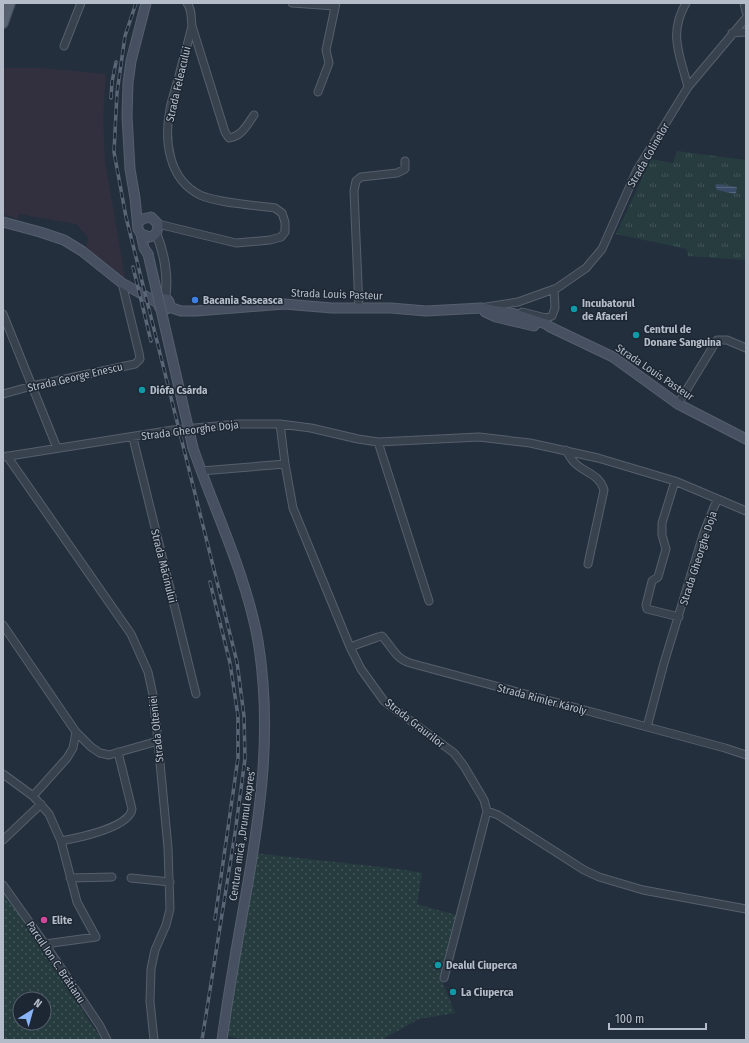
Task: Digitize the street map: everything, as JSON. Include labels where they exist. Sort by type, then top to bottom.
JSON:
[{"type":"main road","points":[[3,23],[10,3]]},
{"type":"main road","name":"Centura mică „Drumul expres”","points":[[146,3],[131,61],[128,83],[128,140],[130,169],[138,229],[151,233],[144,248],[148,254],[193,448],[240,572],[248,600],[258,640],[264,699],[265,760],[258,824],[222,1040]]},
{"type":"main road","points":[[135,198],[148,217]]},
{"type":"main road","points":[[138,224],[142,219],[148,217],[154,218],[151,233]]},
{"type":"main road","name":"Strada Louis Pasteur","points":[[3,222],[64,240],[82,251],[122,283],[182,310],[196,311],[284,304],[332,308],[391,308],[426,311],[481,308],[515,312],[546,324],[612,357],[678,404],[746,439]]},
{"type":"main road","name":"Strada Louis Pasteur","points":[[481,308],[487,313],[496,317],[540,327],[550,327]]},
{"type":"street","points":[[64,46],[81,3]]},
{"type":"street","name":"Strada Feleacului","points":[[187,3],[191,14],[192,26],[225,132],[230,138],[236,137],[242,132],[254,115]]},
{"type":"street","points":[[292,3],[336,4],[326,50],[329,63],[318,92]]},
{"type":"street","points":[[686,3],[677,25],[676,40],[688,87]]},
{"type":"street","points":[[744,3],[746,12]]},
{"type":"street","name":"Strada Colinelor","points":[[481,308],[518,302],[554,289],[586,268],[602,249],[637,170],[688,87],[746,18]]},
{"type":"street","name":"Strada Feleacului","points":[[151,233],[236,243],[270,240],[281,237],[285,232],[282,213],[275,208],[222,201],[201,195],[187,187],[174,168],[169,153],[168,130],[170,109],[192,26]]},
{"type":"street","points":[[732,33],[746,32]]},
{"type":"street","points":[[359,308],[354,191],[356,181],[361,177],[397,173],[405,169],[405,161]]},
{"type":"street","points":[[151,233],[161,251],[166,280],[164,303]]},
{"type":"street","name":"Strada George Enescu","points":[[3,394],[32,386],[135,364],[140,359],[122,283]]},
{"type":"street","points":[[518,302],[515,312],[546,318],[552,316],[555,308],[554,289]]},
{"type":"street","points":[[3,314],[57,448]]},
{"type":"street","points":[[678,404],[717,340],[727,340],[746,348]]},
{"type":"street","name":"Strada Gheorghe Doja","points":[[5,457],[57,448],[133,438],[173,430],[238,424],[280,424],[311,428],[378,442],[480,437],[530,443],[566,450],[675,481],[746,511]]},
{"type":"street","name":"Strada Graurilor","points":[[280,424],[293,508],[350,647],[361,669],[384,701],[454,753],[464,766],[484,800],[487,811]]},
{"type":"street","name":"Strada Măcinului","points":[[133,438],[196,694]]},
{"type":"street","points":[[378,442],[429,601]]},
{"type":"street","points":[[566,450],[571,459],[602,482],[604,490],[588,564]]},
{"type":"street","name":"Strada Olteniei","points":[[5,457],[131,634],[148,672],[153,695],[158,741],[170,882],[170,909],[166,925],[155,950],[151,969],[150,1001],[154,1040]]},
{"type":"street","points":[[201,471],[285,464]]},
{"type":"street","name":"Strada Gheorghe Doja","points":[[675,481],[662,523],[662,535],[666,549],[658,577],[652,581],[646,606],[648,609],[679,617]]},
{"type":"street","name":"Strada Gheorghe Doja","points":[[647,727],[664,663],[703,535],[718,499]]},
{"type":"street","points":[[3,625],[76,732],[91,747],[100,753],[109,755],[158,741]]},
{"type":"street","name":"Strada Rimler Károly","points":[[350,647],[382,636],[398,657],[403,661],[726,748],[746,755]]},
{"type":"street","points":[[34,796],[67,758],[73,748],[76,732]]},
{"type":"street","points":[[61,841],[90,836],[127,819],[131,814],[132,809],[118,752]]},
{"type":"street","points":[[3,774],[34,796],[49,814],[61,841],[77,902],[96,936],[45,944]]},
{"type":"street","points":[[3,840],[41,804]]},
{"type":"street","points":[[444,978],[487,811],[498,815],[584,870],[599,877],[643,890],[746,909]]},
{"type":"street","points":[[70,878],[112,877]]},
{"type":"street","points":[[130,878],[170,882]]},
{"type":"street","name":"Parcul Ion C. Brătianu","points":[[3,885],[45,944],[100,1026],[107,1040]]},
{"type":"shaded area","points":[[3,68],[43,68],[106,74],[103,120],[105,161],[125,278],[86,247],[89,238],[76,224],[19,214],[18,219],[3,214]]},
{"type":"green space","points":[[677,151],[746,160],[746,260],[688,256],[687,249],[616,234],[651,159],[673,163]]},
{"type":"green space","points":[[253,853],[399,869],[422,873],[417,904],[459,916],[441,979],[455,1013],[419,1019],[381,1040],[247,1040],[222,1035]]},
{"type":"green space","points":[[3,890],[100,1037],[101,1040],[3,1040]]},
{"type":"water","points":[[715,185],[737,187],[736,193],[717,190]]},
{"type":"tram line","points":[[3,28],[12,3]]},
{"type":"railway","points":[[136,3],[125,36],[117,93],[114,152],[126,217],[237,662],[244,716],[245,759],[235,833],[202,1040]]},
{"type":"railway","points":[[111,98],[112,82],[116,62]]},
{"type":"railway","points":[[133,267],[151,341]]},
{"type":"railway","points":[[210,582],[230,663],[238,716],[238,758],[215,919]]},
{"type":"place","name":"Bacania Saseasca","points":[[195,300]]},
{"type":"place","name":"Incubatorul de Afaceri","points":[[574,309]]},
{"type":"place","name":"Centrul de Donare Sanguina","points":[[636,335]]},
{"type":"place","name":"Diófa Csárda","points":[[142,390]]},
{"type":"place","name":"Elite","points":[[44,920]]},
{"type":"place","name":"Dealul Ciuperca","points":[[438,965]]},
{"type":"place","name":"La Ciuperca","points":[[453,992]]}]
